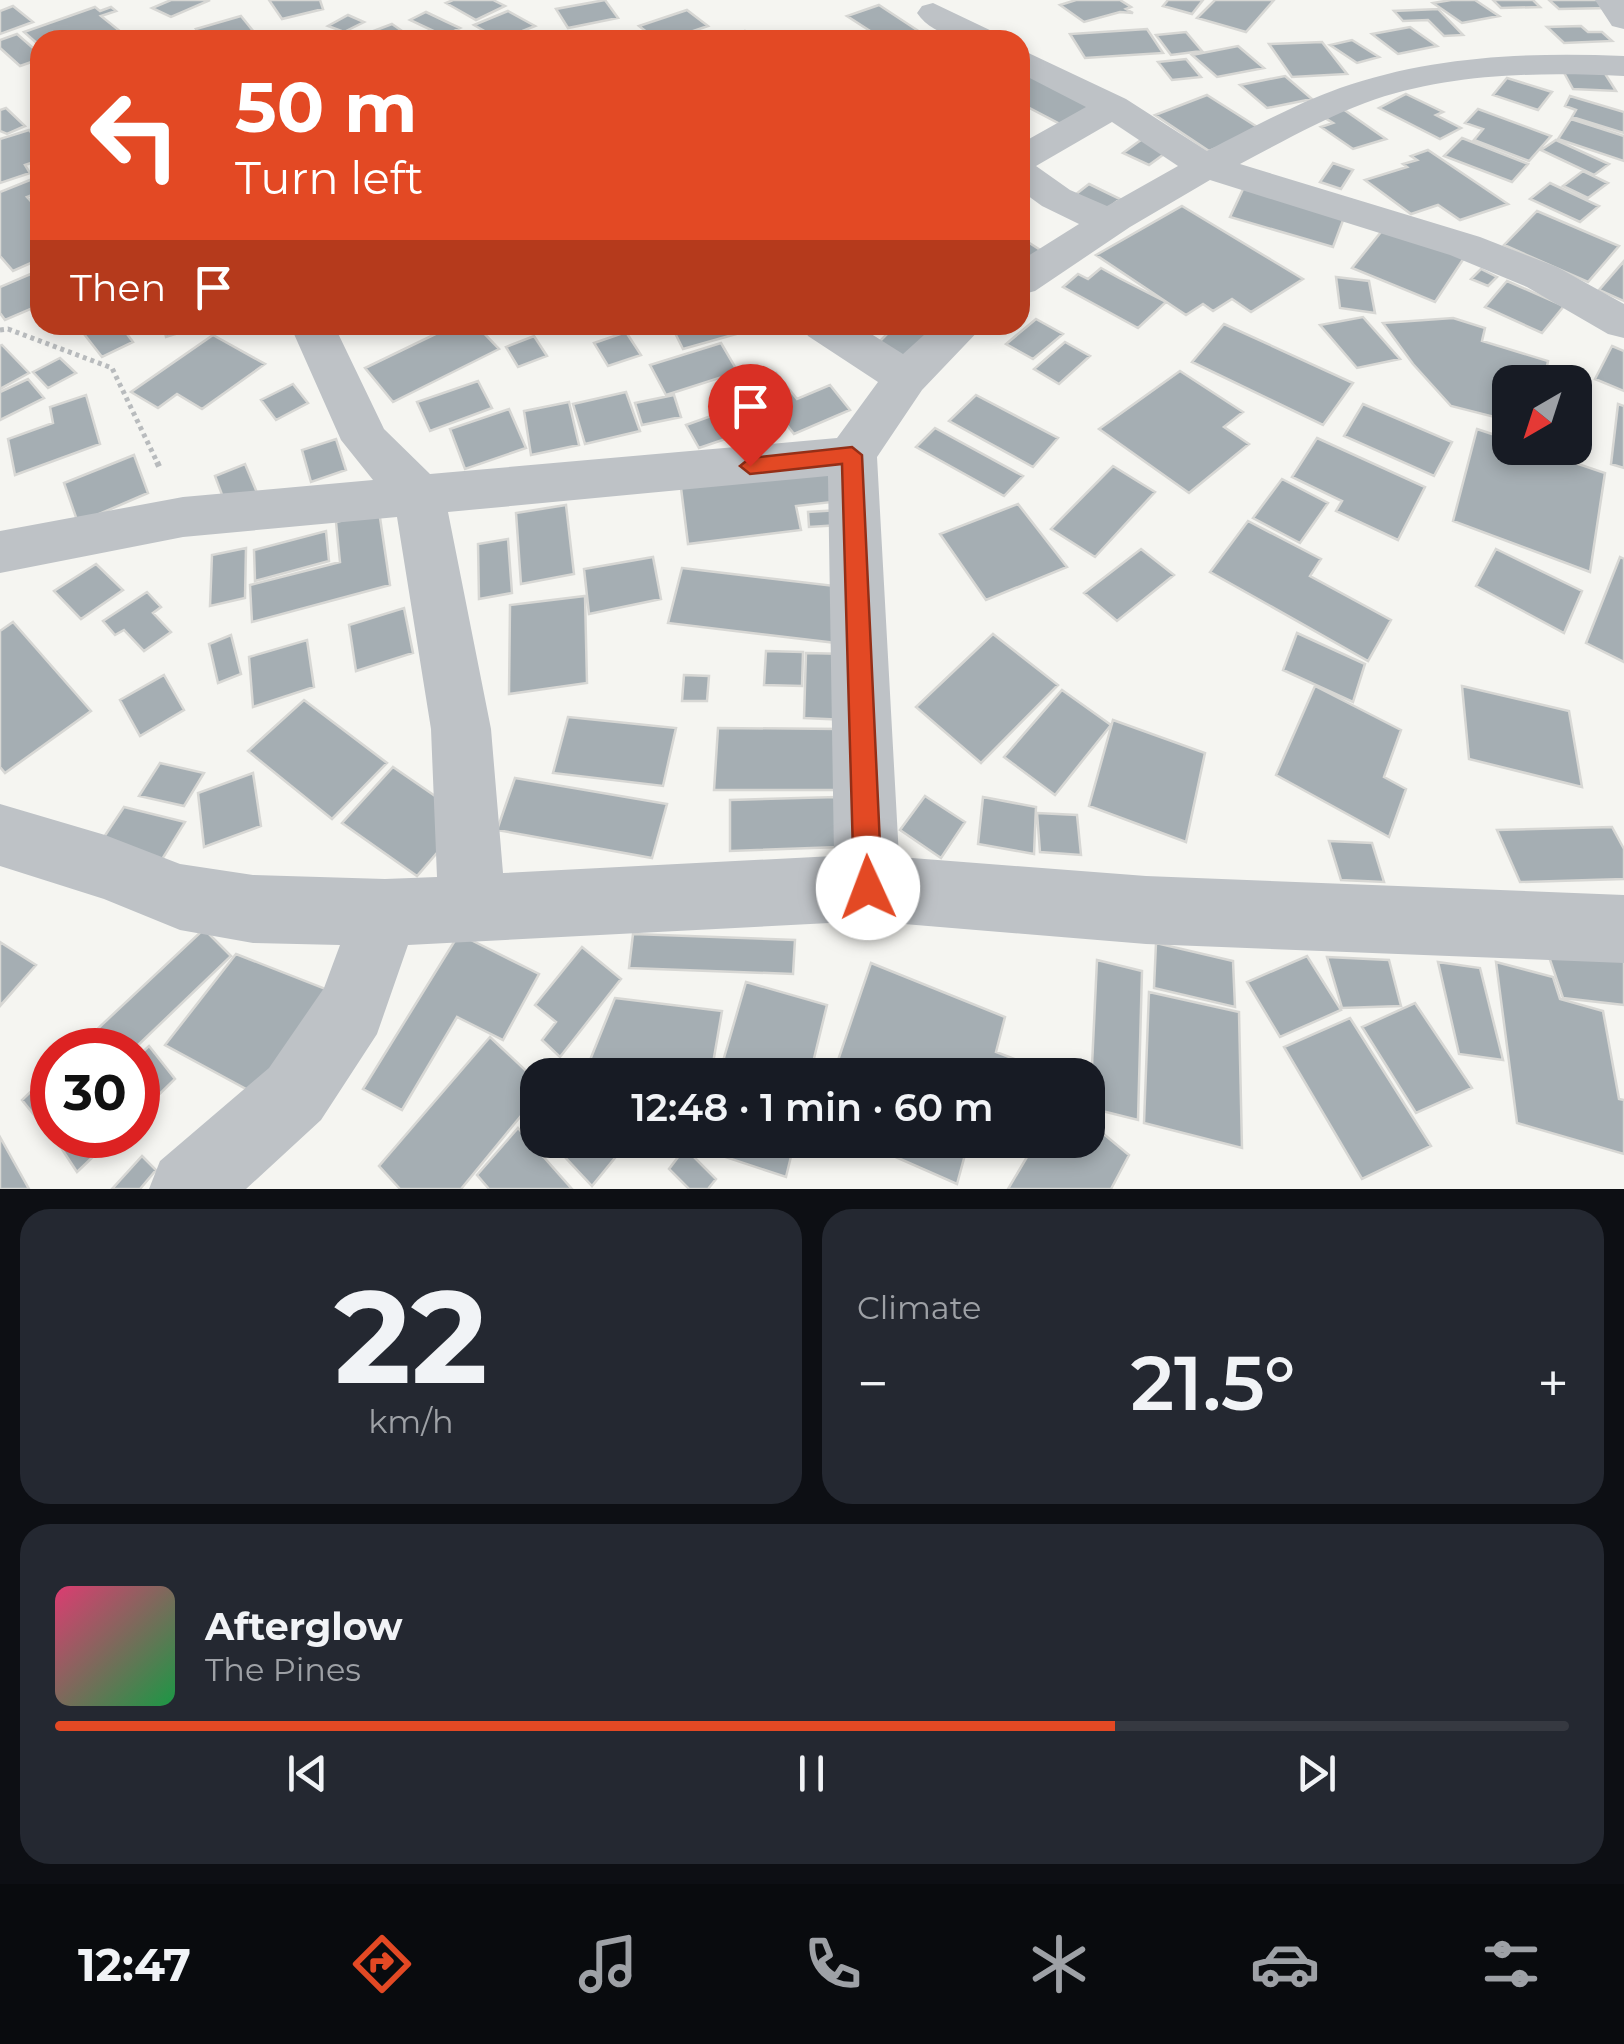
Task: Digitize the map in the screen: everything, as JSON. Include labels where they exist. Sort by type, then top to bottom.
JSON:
[{"type":"street","points":[[1610,0],[1624,19]]},
{"type":"street","points":[[933,14],[964,30]]},
{"type":"street","points":[[1030,274],[1106,221],[1202,165],[1360,93],[1472,68],[1546,62],[1624,66]]},
{"type":"street","points":[[1030,64],[1112,108],[1202,165],[1465,246],[1542,276],[1624,323]]},
{"type":"street","points":[[1030,153],[1112,108]]},
{"type":"street","points":[[1030,179],[1056,198],[1106,221]]},
{"type":"street","points":[[317,335],[364,440],[419,496],[460,729],[472,907]]},
{"type":"street","points":[[839,335],[906,378]]},
{"type":"street","points":[[868,888],[852,455],[906,378],[951,335]]},
{"type":"street","points":[[0,552],[183,517],[852,455]]},
{"type":"street","points":[[0,836],[105,867],[180,897],[253,909],[385,913],[868,888],[1146,910],[1624,929]]},
{"type":"street","points":[[188,1189],[295,1094],[352,1009],[385,913]]},
{"type":"path","points":[[0,330],[8,329],[112,368],[183,517]]},
{"type":"building","points":[[171,0],[210,0],[171,17],[152,8]]},
{"type":"building","points":[[269,0],[320,0],[323,9],[282,19]]},
{"type":"building","points":[[493,0],[505,6],[476,20],[446,3]]},
{"type":"building","points":[[605,0],[618,18],[568,28],[556,9]]},
{"type":"building","points":[[1076,0],[1120,0],[1133,13],[1120,12],[1084,22],[1060,5]]},
{"type":"building","points":[[1168,0],[1203,0],[1192,14],[1163,6]]},
{"type":"building","points":[[1215,0],[1274,0],[1246,32],[1197,18]]},
{"type":"building","points":[[1475,0],[1499,16],[1462,23],[1433,3]]},
{"type":"building","points":[[1493,0],[1533,0],[1540,7],[1501,8]]},
{"type":"building","points":[[1549,0],[1599,0],[1608,8],[1559,9]]},
{"type":"building","points":[[879,5],[917,30],[869,30],[847,16]]},
{"type":"building","points":[[13,6],[33,22],[0,34],[0,11]]},
{"type":"building","points":[[95,7],[116,11],[101,16],[118,30],[30,30],[30,37],[24,32]]},
{"type":"building","points":[[1438,9],[1463,35],[1444,36],[1428,20],[1403,21],[1394,11]]},
{"type":"building","points":[[687,10],[708,26],[696,30],[644,30],[639,26]]},
{"type":"building","points":[[508,11],[535,26],[525,30],[483,30],[474,25]]},
{"type":"building","points":[[426,12],[460,28],[431,30],[410,20]]},
{"type":"building","points":[[348,15],[364,22],[348,30],[328,26]]},
{"type":"building","points":[[241,16],[252,30],[197,30]]},
{"type":"building","points":[[392,24],[401,30],[376,30]]},
{"type":"building","points":[[1581,26],[1588,32],[1602,32],[1612,41],[1564,43],[1547,27]]},
{"type":"building","points":[[1410,27],[1437,46],[1398,54],[1372,34]]},
{"type":"building","points":[[1147,29],[1163,53],[1085,58],[1070,34]]},
{"type":"building","points":[[1186,32],[1202,51],[1171,55],[1156,35]]},
{"type":"building","points":[[17,34],[30,45],[30,62],[20,66],[0,48],[0,40]]},
{"type":"building","points":[[1352,40],[1379,57],[1357,63],[1330,45]]},
{"type":"building","points":[[1322,42],[1347,74],[1292,77],[1269,44]]},
{"type":"building","points":[[1238,46],[1264,68],[1217,77],[1192,55]]},
{"type":"building","points":[[1186,59],[1201,77],[1172,80],[1158,62]]},
{"type":"building","points":[[1562,69],[1604,72],[1616,91],[1573,89]]},
{"type":"building","points":[[1030,75],[1095,108],[1064,126],[1030,108]]},
{"type":"building","points":[[1285,76],[1312,99],[1267,108],[1240,85]]},
{"type":"building","points":[[1507,78],[1552,92],[1538,110],[1493,95]]},
{"type":"building","points":[[1406,94],[1443,112],[1436,115],[1461,128],[1440,139],[1379,108]]},
{"type":"building","points":[[1207,95],[1262,130],[1209,151],[1155,115]]},
{"type":"building","points":[[1570,96],[1624,112],[1624,133],[1572,117],[1576,110],[1565,106]]},
{"type":"building","points":[[6,108],[25,126],[7,134],[0,131],[0,110]]},
{"type":"building","points":[[1343,109],[1386,139],[1353,149],[1321,127],[1333,123],[1322,116]]},
{"type":"building","points":[[1478,109],[1551,136],[1529,161],[1474,140],[1483,129],[1465,123]]},
{"type":"building","points":[[1571,119],[1624,136],[1624,161],[1558,139]]},
{"type":"building","points":[[29,130],[30,163],[25,165],[30,173],[0,183],[0,139]]},
{"type":"building","points":[[1145,137],[1171,149],[1149,165],[1123,153]]},
{"type":"building","points":[[1462,138],[1528,164],[1512,182],[1444,156]]},
{"type":"building","points":[[1556,140],[1609,164],[1594,175],[1541,150]]},
{"type":"building","points":[[1428,150],[1508,204],[1460,220],[1438,205],[1411,214],[1365,180],[1407,167],[1403,164],[1417,160],[1411,156]]},
{"type":"building","points":[[1333,163],[1353,170],[1341,189],[1320,182]]},
{"type":"building","points":[[1583,171],[1608,183],[1588,198],[1563,186]]},
{"type":"building","points":[[30,180],[30,263],[13,271],[0,256],[0,192]]},
{"type":"building","points":[[1550,183],[1599,206],[1580,222],[1530,199]]},
{"type":"building","points":[[1089,184],[1120,199],[1102,213],[1071,198]]},
{"type":"building","points":[[1244,187],[1345,215],[1333,247],[1230,217]]},
{"type":"building","points":[[1182,206],[1303,279],[1251,312],[1232,299],[1213,311],[1203,304],[1186,315],[1096,255]]},
{"type":"building","points":[[1537,211],[1619,246],[1588,282],[1504,245]]},
{"type":"building","points":[[1385,227],[1464,258],[1435,302],[1352,268]]},
{"type":"building","points":[[1030,243],[1045,253],[1030,262]]},
{"type":"building","points":[[1624,261],[1624,301],[1599,290]]},
{"type":"building","points":[[1101,268],[1166,302],[1138,328],[1063,287],[1078,274],[1088,279]]},
{"type":"building","points":[[1481,269],[1497,277],[1488,286],[1471,279]]},
{"type":"building","points":[[30,274],[30,309],[5,320],[0,313],[0,287]]},
{"type":"building","points":[[1336,277],[1369,281],[1375,313],[1340,308]]},
{"type":"building","points":[[1507,281],[1564,306],[1542,333],[1485,307]]},
{"type":"building","points":[[1363,317],[1400,359],[1357,368],[1320,325]]},
{"type":"building","points":[[1453,318],[1485,328],[1482,341],[1548,361],[1547,365],[1492,365],[1492,416],[1451,406],[1383,323]]},
{"type":"building","points":[[1036,319],[1063,334],[1033,359],[1006,344],[1017,335],[1030,335],[1030,324]]},
{"type":"building","points":[[1224,324],[1353,383],[1323,425],[1192,362]]},
{"type":"building","points":[[85,335],[128,335],[133,342],[102,357]]},
{"type":"building","points":[[213,335],[265,364],[202,409],[177,394],[158,408],[131,392]]},
{"type":"building","points":[[433,335],[486,335],[499,349],[393,402],[365,368]]},
{"type":"building","points":[[628,335],[641,355],[608,366],[594,343]]},
{"type":"building","points":[[676,335],[733,335],[683,349]]},
{"type":"building","points":[[886,335],[940,335],[912,362],[877,344]]},
{"type":"building","points":[[534,336],[547,356],[518,367],[506,347]]},
{"type":"building","points":[[1065,342],[1090,356],[1059,384],[1034,369]]},
{"type":"building","points":[[721,343],[738,372],[666,395],[650,365]]},
{"type":"building","points":[[0,346],[29,373],[0,389]]},
{"type":"building","points":[[1612,346],[1624,351],[1624,391],[1595,379]]},
{"type":"building","points":[[60,358],[76,373],[48,388],[33,372]]},
{"type":"building","points":[[1180,371],[1243,412],[1224,427],[1249,444],[1189,493],[1099,429]]},
{"type":"building","points":[[776,373],[797,399],[830,385],[850,410],[794,434],[753,382]]},
{"type":"building","points":[[28,379],[44,398],[0,420],[0,392]]},
{"type":"building","points":[[478,381],[492,408],[430,431],[417,402]]},
{"type":"building","points":[[293,384],[308,403],[276,420],[261,400]]},
{"type":"building","points":[[626,392],[640,431],[585,444],[573,404]]},
{"type":"building","points":[[86,395],[100,444],[15,475],[8,439],[53,423],[50,407]]},
{"type":"building","points":[[674,395],[681,417],[642,425],[635,403]]},
{"type":"building","points":[[976,395],[1058,438],[1033,467],[949,421]]},
{"type":"building","points":[[569,402],[579,445],[531,455],[524,411]]},
{"type":"building","points":[[1363,404],[1452,442],[1434,476],[1344,436]]},
{"type":"building","points":[[1618,404],[1624,406],[1624,468],[1611,464]]},
{"type":"building","points":[[756,407],[772,429],[745,438],[731,416]]},
{"type":"building","points":[[509,409],[526,448],[465,469],[450,429]]},
{"type":"building","points":[[725,411],[740,434],[699,448],[686,425]]},
{"type":"building","points":[[935,428],[1023,476],[1004,496],[916,447]]},
{"type":"building","points":[[1477,429],[1492,434],[1492,465],[1581,465],[1605,473],[1590,572],[1453,521]]},
{"type":"building","points":[[1317,438],[1425,487],[1398,540],[1336,511],[1342,501],[1292,477]]},
{"type":"building","points":[[336,439],[346,470],[311,482],[302,450]]},
{"type":"building","points":[[134,455],[148,493],[78,523],[64,483]]},
{"type":"building","points":[[831,461],[841,501],[796,506],[801,530],[688,544],[680,480]]},
{"type":"building","points":[[245,464],[258,495],[227,508],[215,476]]},
{"type":"building","points":[[1113,466],[1155,492],[1095,557],[1051,529]]},
{"type":"building","points":[[1282,479],[1328,503],[1300,543],[1253,518]]},
{"type":"building","points":[[1018,504],[1067,567],[986,600],[940,534]]},
{"type":"building","points":[[566,505],[574,574],[521,584],[516,513]]},
{"type":"building","points":[[839,510],[840,525],[809,527],[808,512]]},
{"type":"building","points":[[379,511],[390,585],[252,622],[250,585],[340,562],[336,522]]},
{"type":"building","points":[[1248,521],[1321,559],[1310,576],[1391,620],[1368,661],[1210,572]]},
{"type":"building","points":[[326,531],[329,561],[255,581],[254,550]]},
{"type":"building","points":[[508,539],[512,593],[479,599],[478,544]]},
{"type":"building","points":[[246,548],[245,598],[210,606],[212,555]]},
{"type":"building","points":[[1141,549],[1174,575],[1117,621],[1084,593]]},
{"type":"building","points":[[1496,549],[1582,591],[1564,633],[1476,586]]},
{"type":"building","points":[[653,557],[661,599],[589,614],[584,569]]},
{"type":"building","points":[[1620,557],[1624,559],[1624,662],[1586,643]]},
{"type":"building","points":[[96,564],[123,590],[81,619],[54,591]]},
{"type":"building","points":[[682,568],[852,588],[845,644],[668,623]]},
{"type":"building","points":[[147,592],[161,607],[153,613],[171,632],[144,651],[124,630],[115,635],[103,621]]},
{"type":"building","points":[[585,596],[587,683],[509,694],[510,605]]},
{"type":"building","points":[[404,608],[413,653],[356,671],[349,625]]},
{"type":"building","points":[[13,622],[91,711],[5,773],[0,767],[0,631]]},
{"type":"building","points":[[1297,633],[1365,664],[1353,702],[1283,670]]},
{"type":"building","points":[[993,634],[1058,685],[981,763],[916,707]]},
{"type":"building","points":[[231,635],[241,674],[218,683],[209,644]]},
{"type":"building","points":[[307,640],[314,687],[253,707],[249,657]]},
{"type":"building","points":[[766,651],[803,652],[802,686],[764,685]]},
{"type":"building","points":[[806,653],[847,654],[847,720],[804,718]]},
{"type":"building","points":[[164,675],[184,710],[140,736],[120,700]]},
{"type":"building","points":[[684,675],[709,676],[707,701],[682,701]]},
{"type":"building","points":[[1315,686],[1401,730],[1384,777],[1406,789],[1389,837],[1276,775]]},
{"type":"building","points":[[1462,686],[1569,711],[1582,787],[1469,759]]},
{"type":"building","points":[[1062,690],[1111,725],[1055,795],[1004,757]]},
{"type":"building","points":[[304,700],[387,763],[332,819],[248,751]]},
{"type":"building","points":[[568,717],[676,728],[663,786],[553,773]]},
{"type":"building","points":[[1113,720],[1205,753],[1186,842],[1089,806]]},
{"type":"building","points":[[718,728],[840,729],[842,790],[714,790]]},
{"type":"building","points":[[160,763],[204,773],[184,806],[139,796]]},
{"type":"building","points":[[393,767],[467,818],[417,876],[342,823]]},
{"type":"building","points":[[253,773],[261,826],[204,847],[198,793]]},
{"type":"building","points":[[515,778],[667,804],[652,858],[497,830]]},
{"type":"building","points":[[925,796],[965,822],[941,858],[900,830]]},
{"type":"building","points":[[837,797],[840,847],[730,851],[730,800]]},
{"type":"building","points":[[983,797],[1036,807],[1034,854],[978,844]]},
{"type":"building","points":[[124,807],[185,822],[153,874],[90,858]]},
{"type":"building","points":[[1037,813],[1077,815],[1081,855],[1040,852]]},
{"type":"building","points":[[1612,827],[1624,849],[1624,879],[1520,882],[1497,830]]},
{"type":"building","points":[[1329,841],[1372,843],[1384,882],[1341,880]]},
{"type":"building","points":[[204,929],[231,956],[156,1028],[98,1028]]},
{"type":"building","points":[[459,934],[539,974],[503,1040],[457,1017],[402,1110],[363,1089]]},
{"type":"building","points":[[633,934],[795,940],[793,974],[629,968]]},
{"type":"building","points":[[0,942],[36,965],[0,1006]]},
{"type":"building","points":[[1156,943],[1233,961],[1235,1007],[1154,988]]},
{"type":"building","points":[[582,947],[621,979],[560,1057],[542,1040],[556,1022],[535,1005]]},
{"type":"building","points":[[1546,948],[1624,954],[1624,1005],[1563,998]]},
{"type":"building","points":[[236,954],[336,993],[270,1102],[165,1045]]},
{"type":"building","points":[[1307,956],[1341,1010],[1280,1037],[1247,982]]},
{"type":"building","points":[[1327,957],[1389,960],[1401,1006],[1342,1008]]},
{"type":"building","points":[[1097,960],[1142,971],[1138,1120],[1105,1112],[1105,1058],[1092,1058]]},
{"type":"building","points":[[1438,962],[1480,968],[1503,1060],[1459,1054]]},
{"type":"building","points":[[1496,962],[1553,977],[1560,999],[1603,1011],[1619,1099],[1624,1100],[1624,1154],[1517,1123]]},
{"type":"building","points":[[871,963],[1005,1017],[996,1052],[1012,1058],[839,1058]]},
{"type":"building","points":[[746,982],[827,1005],[814,1058],[724,1058]]},
{"type":"building","points":[[1149,992],[1239,1012],[1242,1148],[1144,1123]]},
{"type":"building","points":[[615,998],[722,1011],[714,1058],[591,1058]]},
{"type":"building","points":[[1415,1003],[1472,1088],[1416,1113],[1362,1027]]},
{"type":"building","points":[[1350,1018],[1431,1146],[1362,1179],[1284,1047]]},
{"type":"building","points":[[490,1037],[520,1065],[520,1117],[461,1189],[400,1189],[379,1166]]},
{"type":"building","points":[[160,1060],[175,1079],[160,1094]]},
{"type":"building","points":[[30,1092],[30,1110],[22,1100]]},
{"type":"building","points":[[518,1128],[520,1158],[545,1158],[572,1189],[489,1189],[477,1175]]},
{"type":"building","points":[[1105,1135],[1129,1155],[1111,1189],[1008,1189],[1026,1158],[1105,1158]]},
{"type":"building","points":[[0,1137],[29,1189],[0,1189]]},
{"type":"building","points":[[68,1158],[92,1158],[77,1172]]},
{"type":"building","points":[[140,1158],[156,1170],[140,1189],[112,1189]]},
{"type":"building","points":[[566,1158],[615,1158],[592,1186]]},
{"type":"building","points":[[677,1158],[695,1158],[716,1179],[708,1189],[689,1189],[669,1169]]},
{"type":"building","points":[[728,1158],[791,1158],[786,1177]]},
{"type":"building","points":[[898,1158],[964,1158],[957,1184]]},
{"type":"route","points":[[750,466],[852,455],[868,888]]}]
